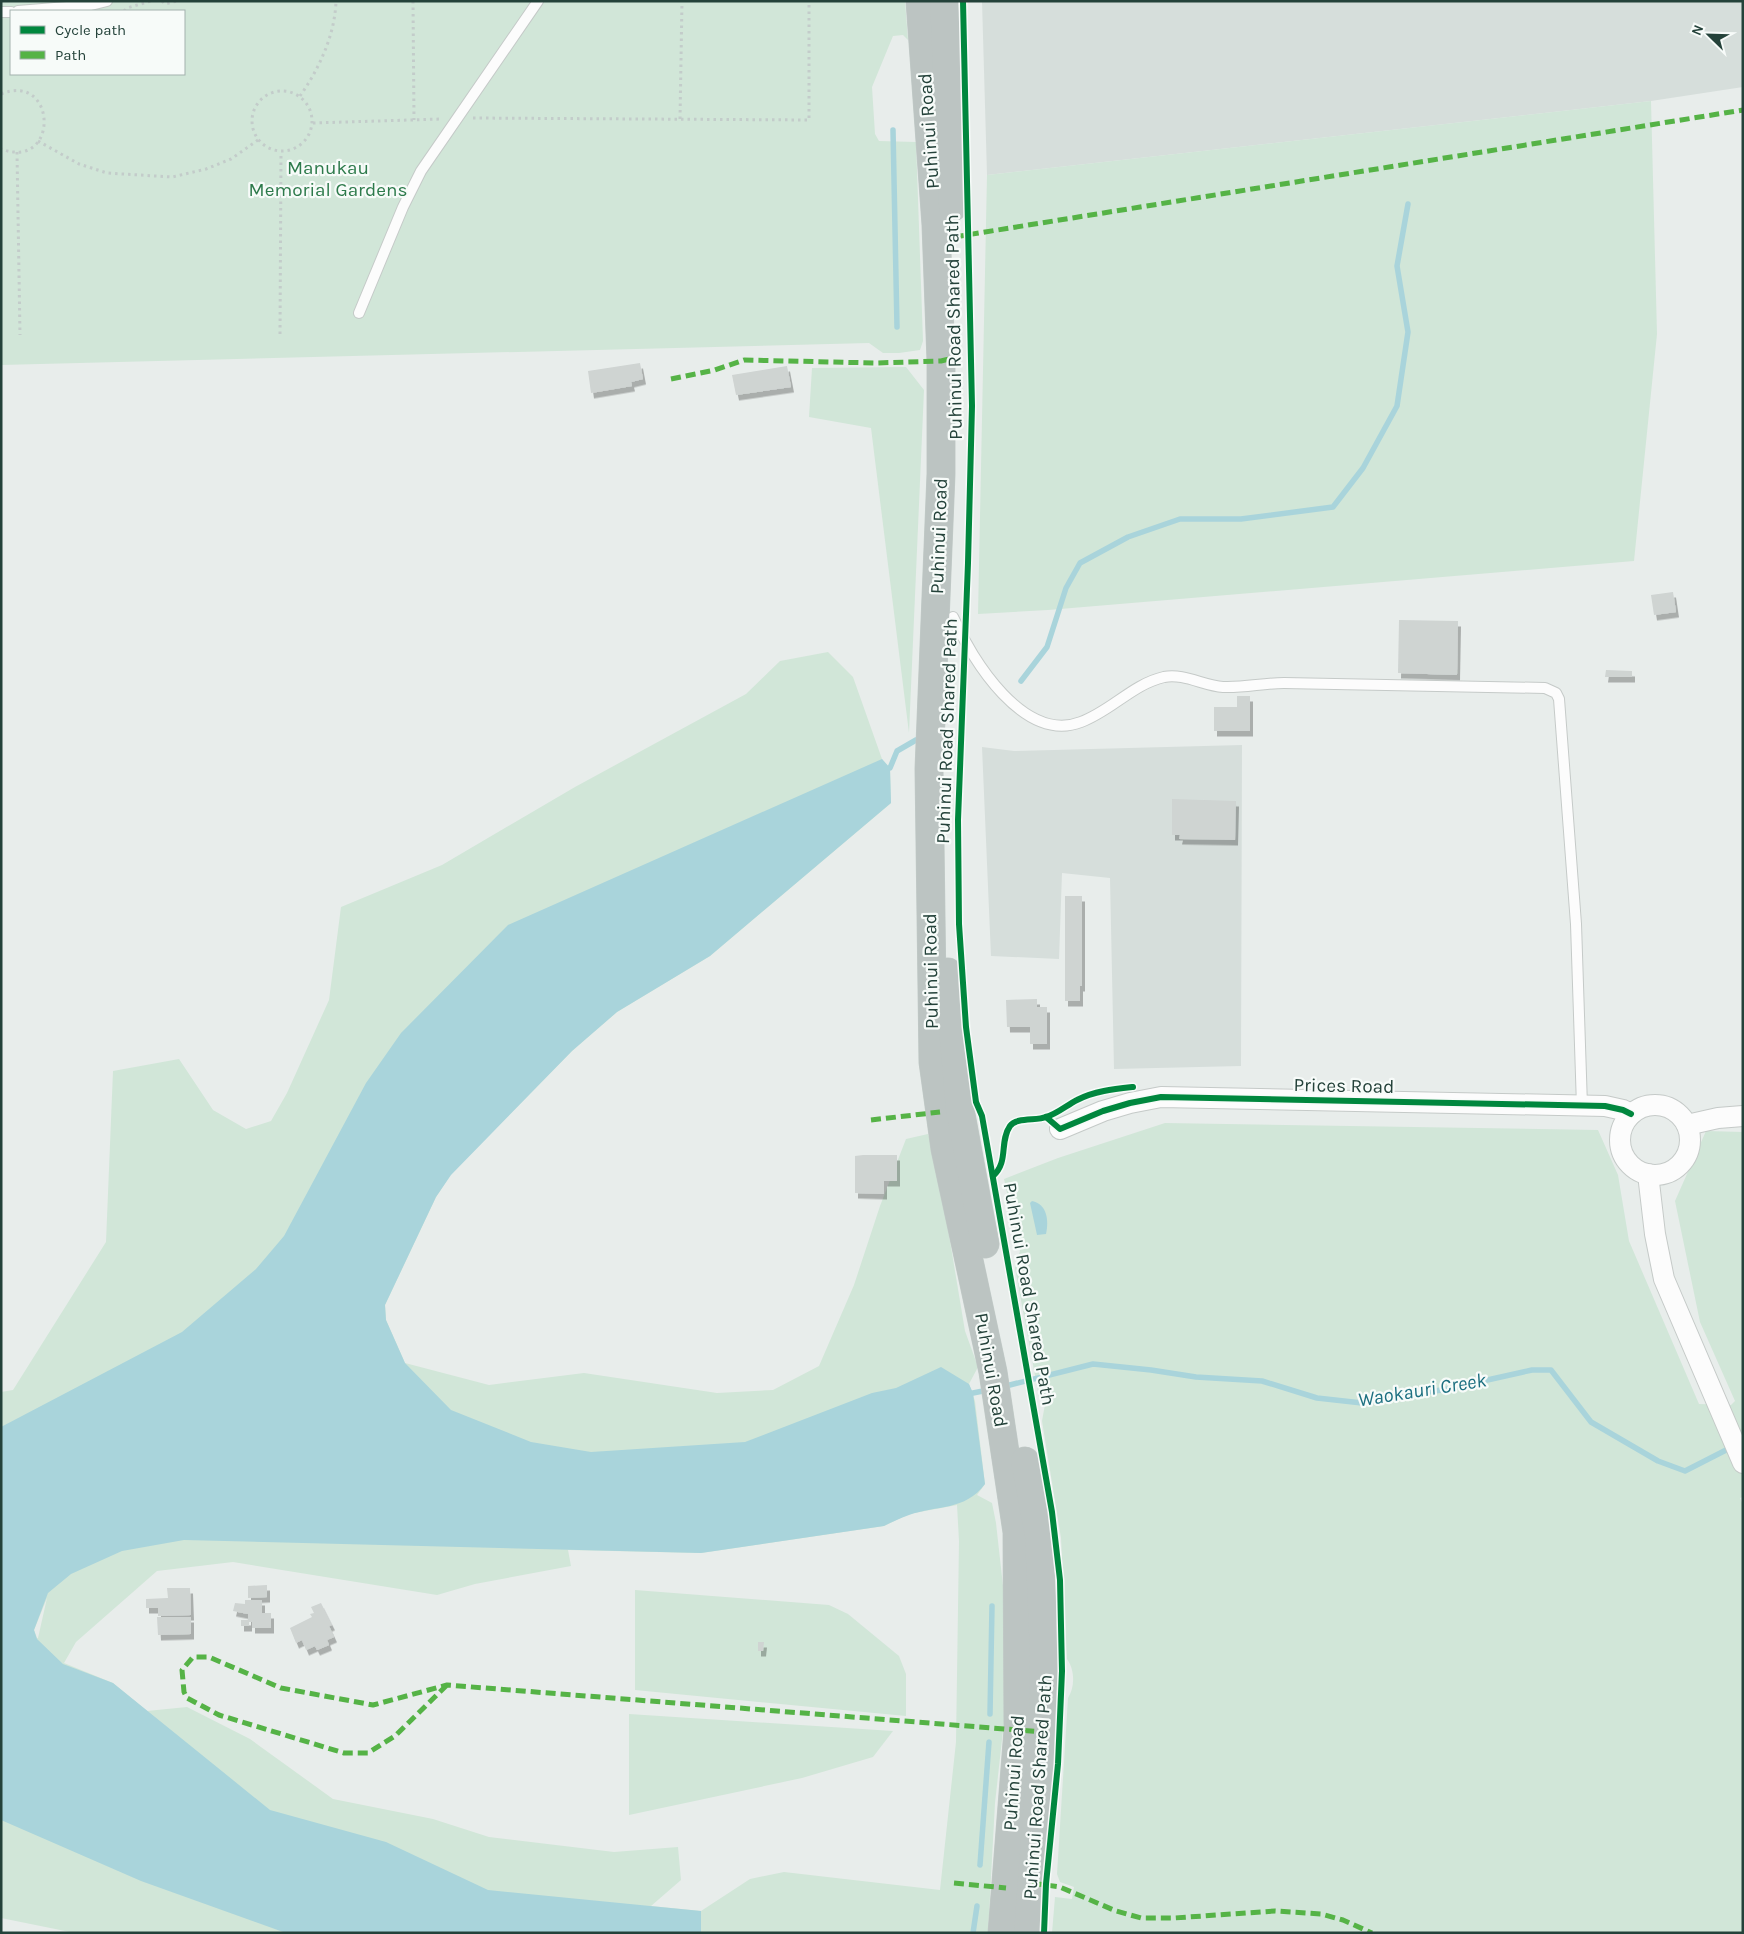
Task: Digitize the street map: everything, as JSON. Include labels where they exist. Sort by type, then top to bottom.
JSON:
[{"type":"highway","name":"Puhinui Road","points":[[920,1],[936,225],[941,360],[941,474],[929,769],[933,1062],[945,1150],[1000,1371]]},
{"type":"highway","name":"Puhinui Road","points":[[944,1],[954,237],[959,509],[953,617],[945,848],[945,914],[950,1003],[960,1109],[1000,1371],[1006,1403],[1039,1535],[1044,1658],[1043,1732],[1028,1933]]},
{"type":"highway","name":"Puhinui Road","points":[[1002,1933],[1018,1730],[1019,1644],[1018,1532],[1006,1403]]},
{"type":"street","name":"Prices Road","points":[[1060,1129],[1103,1111],[1161,1097],[1582,1106],[1615,1108],[1631,1114]]},
{"type":"street","points":[[1662,1105],[1677,1112],[1688,1125],[1690,1144],[1683,1162],[1667,1173],[1648,1174],[1633,1167],[1621,1150],[1620,1133],[1625,1121],[1631,1114],[1645,1106],[1662,1105]]},
{"type":"street","points":[[1688,1125],[1718,1118],[1743,1116]]},
{"type":"street","points":[[1648,1174],[1655,1234],[1664,1278],[1743,1463]]},
{"type":"lane","points":[[30,10],[92,5],[107,1]]},
{"type":"lane","points":[[359,313],[413,186],[437,146],[538,1]]},
{"type":"lane","points":[[953,617],[964,642],[1003,695],[1018,710],[1047,724],[1066,726],[1081,722],[1150,682],[1164,677],[1175,676],[1221,687],[1284,683],[1544,688],[1556,693],[1559,699],[1576,924],[1582,1106]]},
{"type":"path","points":[[125,10],[151,1]]},
{"type":"path","points":[[162,1],[164,4],[168,4],[177,1]]},
{"type":"path","points":[[300,96],[313,77],[324,53],[336,13],[336,1]]},
{"type":"path","points":[[414,1],[414,120]]},
{"type":"path","points":[[680,119],[682,1]]},
{"type":"path","points":[[312,123],[458,118],[809,120],[809,1]]},
{"type":"path","points":[[1,94],[13,90],[23,91],[32,96],[40,103],[46,122],[44,132],[32,147],[17,152],[1,149]]},
{"type":"path","points":[[282,90],[300,96],[309,108],[312,123],[306,140],[291,150],[282,152],[264,146],[258,140],[253,131],[252,122],[257,103],[264,96],[282,90]]},
{"type":"path","points":[[38,141],[79,164],[107,173],[172,177],[206,169],[231,159],[258,140]]},
{"type":"path","points":[[17,152],[20,335]]},
{"type":"path","points":[[280,334],[282,152]]},
{"type":"shaded area","points":[[982,1],[1743,1],[1743,87],[1651,101],[987,175]]},
{"type":"shaded area","points":[[1242,745],[1241,1066],[1114,1069],[1110,878],[1062,873],[1059,959],[991,956],[982,747],[1014,751]]},
{"type":"green space","name":"Manukau Memorial Gardens","points":[[1,1],[905,1],[908,40],[903,35],[893,36],[872,87],[875,134],[879,141],[916,142],[923,341],[920,350],[899,353],[883,353],[869,343],[1,365]]},
{"type":"green space","points":[[1651,101],[1657,334],[1634,561],[1048,610],[978,614],[987,175]]},
{"type":"green space","points":[[906,367],[924,390],[909,733],[871,428],[809,417],[812,368]]},
{"type":"green space","points":[[828,652],[853,677],[882,759],[890,768],[891,803],[710,956],[617,1012],[572,1051],[451,1174],[436,1197],[385,1305],[386,1320],[405,1363],[489,1385],[584,1373],[717,1393],[773,1390],[819,1366],[854,1285],[880,1206],[906,1139],[928,1134],[936,1157],[965,1331],[978,1367],[969,1384],[975,1401],[985,1484],[977,1495],[992,1503],[996,1523],[1011,1658],[995,1803],[988,1933],[75,1933],[1,1918],[1,1392],[13,1390],[106,1242],[113,1071],[179,1059],[213,1110],[246,1129],[271,1121],[287,1093],[329,1000],[341,907],[442,865],[575,787],[746,694],[780,661]],"holes":[[[957,1505],[959,1541],[956,1742],[940,1890],[784,1872],[750,1879],[701,1911],[651,1906],[681,1880],[678,1847],[614,1852],[489,1837],[433,1819],[333,1799],[250,1739],[187,1707],[147,1711],[113,1683],[64,1663],[76,1642],[157,1571],[233,1562],[437,1595],[475,1584],[571,1566],[568,1550],[701,1553],[884,1526],[909,1514]],[[47,1598],[38,1638],[37,1638],[34,1630]]]},
{"type":"green space","points":[[1165,1123],[1598,1130],[1618,1175],[1629,1241],[1699,1404],[1731,1405],[1735,1401],[1700,1322],[1675,1201],[1706,1131],[1743,1132],[1743,1497],[1740,1498],[1743,1505],[1743,1933],[1052,1933],[1055,1897],[1072,1899],[1074,1887],[1060,1882],[1057,1874],[1068,1698],[1072,1689],[1073,1679],[1072,1668],[1067,1659],[1061,1538],[1042,1421],[1047,1393],[1039,1397],[1015,1268],[1020,1251],[1004,1179],[1058,1158]]},
{"type":"green space","points":[[635,1590],[829,1605],[848,1614],[899,1656],[906,1674],[906,1716],[635,1690]]},
{"type":"green space","points":[[629,1714],[893,1731],[873,1757],[802,1778],[629,1815]]},
{"type":"water","points":[[882,759],[890,768],[891,803],[710,956],[617,1012],[572,1051],[451,1175],[436,1197],[385,1305],[386,1320],[405,1363],[451,1410],[531,1442],[591,1452],[745,1442],[872,1393],[896,1388],[941,1367],[969,1384],[973,1393],[985,1484],[977,1493],[960,1503],[909,1515],[884,1526],[701,1553],[184,1540],[122,1551],[71,1574],[48,1593],[34,1630],[37,1639],[63,1664],[113,1683],[270,1810],[386,1842],[488,1890],[701,1911],[701,1933],[286,1933],[141,1881],[1,1820],[1,1427],[182,1332],[256,1269],[284,1236],[366,1083],[401,1033],[508,925]]},
{"type":"water","points":[[1032,1201],[1041,1205],[1046,1213],[1046,1234],[1037,1235],[1030,1203]]},
{"type":"building","points":[[640,363],[643,379],[631,382],[632,386],[591,393],[588,371]]},
{"type":"building","points":[[787,366],[791,387],[736,395],[732,375]]},
{"type":"building","points":[[1673,592],[1676,612],[1654,615],[1651,595]]},
{"type":"building","points":[[1399,620],[1458,621],[1457,675],[1398,673]]},
{"type":"building","points":[[1606,670],[1632,671],[1632,677],[1605,677]]},
{"type":"building","points":[[1237,696],[1250,696],[1250,731],[1214,731],[1214,707],[1237,707]]},
{"type":"building","points":[[1172,799],[1236,801],[1235,840],[1179,839],[1180,835],[1172,835]]},
{"type":"building","points":[[1065,896],[1082,896],[1082,986],[1080,986],[1080,1001],[1065,1001]]},
{"type":"building","points":[[1037,999],[1037,1007],[1047,1007],[1047,1044],[1030,1044],[1030,1027],[1007,1027],[1006,1000]]},
{"type":"building","points":[[897,1155],[897,1181],[884,1181],[884,1194],[855,1193],[855,1156]]},
{"type":"building","points":[[267,1585],[267,1597],[248,1598],[248,1586]]},
{"type":"building","points":[[167,1588],[190,1588],[191,1615],[158,1616],[158,1608],[146,1608],[146,1599],[168,1598]]},
{"type":"building","points":[[245,1600],[262,1600],[262,1613],[271,1613],[271,1628],[252,1628],[252,1622],[249,1622],[249,1626],[241,1626],[241,1620],[248,1620],[248,1614],[233,1611],[235,1603],[245,1604]]},
{"type":"building","points":[[321,1603],[332,1625],[329,1626],[334,1637],[327,1640],[329,1645],[317,1650],[315,1646],[306,1650],[302,1640],[296,1643],[290,1628],[312,1617],[310,1614],[314,1613],[311,1607]]},
{"type":"building","points":[[157,1617],[191,1617],[191,1634],[158,1635]]},
{"type":"building","points":[[758,1642],[764,1642],[763,1651],[758,1651]]},
{"type":"waterway","points":[[893,130],[897,327]]},
{"type":"waterway","points":[[1021,681],[1047,647],[1066,588],[1080,563],[1128,537],[1180,519],[1241,519],[1333,507],[1363,468],[1397,406],[1408,332],[1397,266],[1408,204]]},
{"type":"waterway","points":[[890,768],[897,751],[916,740]]},
{"type":"waterway","name":"Waokauri Creek","points":[[1002,1387],[1093,1364],[1196,1377],[1262,1381],[1317,1398],[1362,1403],[1447,1389],[1532,1370],[1551,1370],[1591,1422],[1658,1461],[1685,1471],[1732,1447]]},
{"type":"waterway","name":"Waokauri Creek","points":[[973,1393],[988,1390]]},
{"type":"waterway","points":[[990,1714],[992,1606]]},
{"type":"waterway","points":[[980,1865],[989,1742]]},
{"type":"waterway","points":[[973,1933],[977,1906]]},
{"type":"marked path","points":[[954,237],[1743,110]]},
{"type":"marked path","points":[[671,379],[715,370],[744,360],[875,363],[941,361],[957,357]]},
{"type":"marked path","points":[[871,1120],[940,1112]]},
{"type":"marked path","points":[[447,1685],[395,1736],[368,1753],[344,1753],[219,1715],[187,1698],[184,1692],[182,1670],[193,1657],[209,1657],[281,1688],[373,1705],[447,1685],[1043,1732]]},
{"type":"marked path","points":[[954,1883],[1006,1888]]},
{"type":"marked path","points":[[1032,1883],[1060,1887],[1116,1911],[1141,1918],[1174,1918],[1275,1911],[1321,1914],[1343,1920],[1372,1933]]},
{"type":"cycle path","name":"Puhinui Road Shared Path","points":[[963,1],[972,406],[958,820],[959,924],[966,1027],[976,1102],[982,1116],[1052,1512],[1060,1580],[1062,1671],[1058,1764],[1046,1884],[1044,1933]]},
{"type":"cycle path","points":[[993,1176],[1001,1165],[1005,1139],[1013,1123],[1050,1116],[1090,1094],[1133,1087]]},
{"type":"cycle path","points":[[1046,1117],[1060,1129],[1103,1111],[1161,1097],[1605,1106],[1631,1114]]}]
